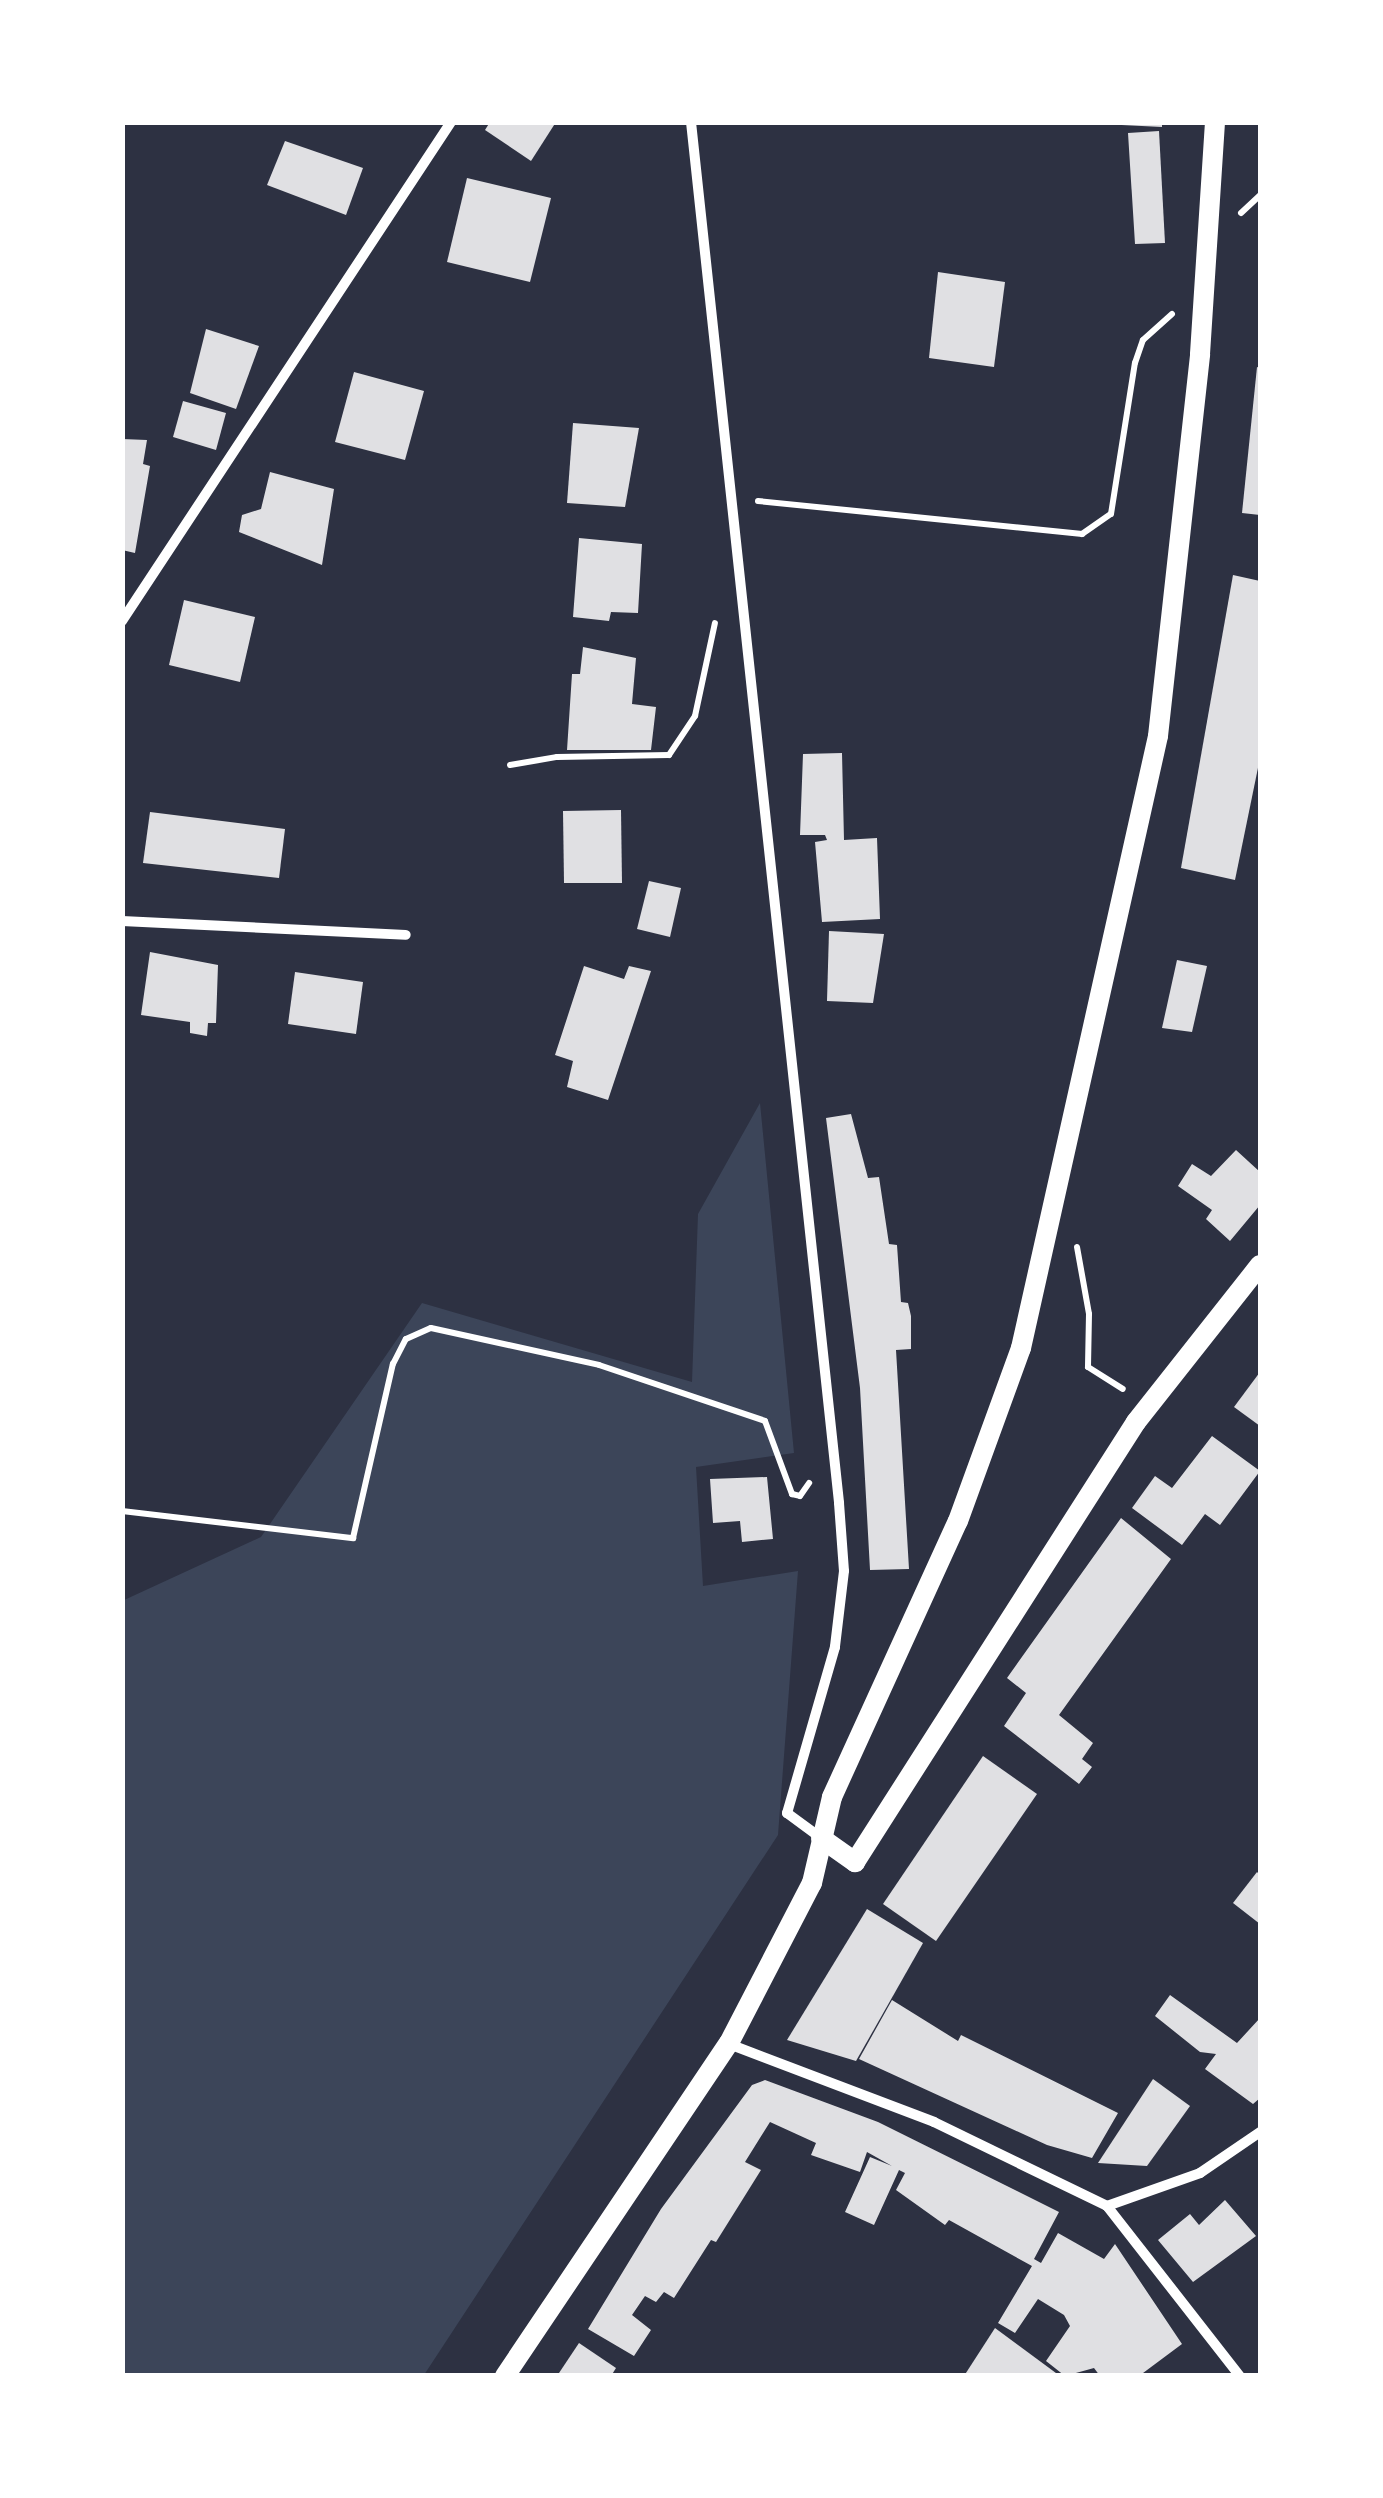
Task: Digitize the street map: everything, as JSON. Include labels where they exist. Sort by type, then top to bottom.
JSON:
[{"type":"main road","points":[[504,2376],[728,2043],[812,1884],[832,1797],[992,1436],[1052,1232],[1158,736],[1202,312],[1215,122]]},
{"type":"main road","points":[[821,1838],[854,1862],[1150,1404],[1260,1265]]},
{"type":"street","points":[[122,621],[451,122]]},
{"type":"street","points":[[692,122],[843,1554],[835,1647],[802,1743],[787,1813],[821,1838]]},
{"type":"street","points":[[122,921],[406,936]]},
{"type":"street","points":[[728,2043],[934,2122],[1107,2206],[1240,2376]]},
{"type":"street","points":[[1107,2206],[1200,2173],[1260,2132]]},
{"type":"path","points":[[730,499],[1082,534],[1111,514],[1144,340],[1176,312],[1202,312]]},
{"type":"path","points":[[510,765],[557,757],[669,755],[695,716],[720,606],[741,590]]},
{"type":"path","points":[[1052,1232],[1065,1234],[1082,1256],[1088,1367],[1150,1404]]},
{"type":"path","points":[[122,1511],[353,1538],[392,1364],[406,1339],[432,1328],[600,1366],[765,1421],[792,1494],[804,1493],[810,1470]]},
{"type":"shaded area","points":[[760,1103],[794,1453],[696,1467],[703,1586],[798,1571],[778,1835],[424,2375],[123,2375],[122,1601],[261,1537],[422,1303],[692,1382],[698,1214]]},
{"type":"building","points":[[490,122],[556,122],[531,161],[485,130]]},
{"type":"building","points":[[1061,122],[1162,122],[1162,127]]},
{"type":"building","points":[[1159,131],[1165,243],[1135,244],[1128,133]]},
{"type":"building","points":[[285,141],[363,168],[346,215],[267,185]]},
{"type":"building","points":[[467,178],[551,198],[530,282],[447,262]]},
{"type":"building","points":[[938,272],[1005,282],[994,367],[929,358]]},
{"type":"building","points":[[206,329],[259,346],[236,409],[190,393]]},
{"type":"building","points":[[1257,367],[1260,368],[1260,515],[1242,513]]},
{"type":"building","points":[[354,372],[424,391],[405,460],[335,442]]},
{"type":"building","points":[[183,401],[226,413],[216,450],[173,437]]},
{"type":"building","points":[[573,423],[639,428],[625,507],[567,503]]},
{"type":"building","points":[[122,439],[147,440],[143,464],[150,466],[135,553],[122,550]]},
{"type":"building","points":[[270,472],[334,489],[322,565],[239,532],[242,515],[261,509]]},
{"type":"building","points":[[579,538],[642,544],[638,613],[611,612],[609,621],[573,617]]},
{"type":"building","points":[[1233,575],[1260,581],[1260,758],[1235,880],[1181,868]]},
{"type":"building","points":[[184,600],[255,617],[240,682],[169,665]]},
{"type":"building","points":[[583,647],[636,658],[632,704],[656,707],[651,750],[567,750],[572,674],[580,674]]},
{"type":"building","points":[[842,753],[844,840],[877,838],[880,919],[822,922],[815,842],[827,840],[825,835],[800,835],[803,754]]},
{"type":"building","points":[[621,810],[622,883],[564,883],[563,811]]},
{"type":"building","points":[[150,812],[285,829],[279,878],[143,863]]},
{"type":"building","points":[[649,881],[681,888],[670,937],[637,929]]},
{"type":"building","points":[[829,931],[884,934],[873,1003],[827,1001]]},
{"type":"building","points":[[150,952],[218,965],[216,1023],[208,1023],[207,1036],[190,1033],[190,1022],[141,1015]]},
{"type":"building","points":[[1177,960],[1207,966],[1192,1032],[1162,1028]]},
{"type":"building","points":[[584,966],[624,979],[629,966],[651,971],[608,1100],[567,1087],[573,1061],[555,1055]]},
{"type":"building","points":[[295,972],[363,982],[356,1034],[288,1024]]},
{"type":"building","points":[[851,1114],[868,1178],[879,1177],[889,1244],[897,1245],[901,1302],[908,1303],[911,1316],[911,1349],[896,1350],[909,1569],[870,1570],[860,1388],[826,1118]]},
{"type":"building","points":[[1236,1150],[1260,1172],[1260,1205],[1230,1241],[1206,1219],[1212,1210],[1178,1186],[1192,1164],[1211,1176]]},
{"type":"building","points":[[1260,1372],[1260,1426],[1234,1407]]},
{"type":"building","points":[[1212,1436],[1260,1471],[1220,1525],[1205,1514],[1182,1545],[1132,1508],[1155,1476],[1172,1488]]},
{"type":"building","points":[[767,1477],[773,1539],[742,1542],[740,1521],[713,1523],[710,1479]]},
{"type":"building","points":[[1121,1518],[1171,1559],[1059,1715],[1093,1743],[1082,1759],[1092,1767],[1079,1784],[1004,1726],[1026,1693],[1007,1678]]},
{"type":"building","points":[[983,1756],[1037,1794],[936,1941],[883,1904]]},
{"type":"building","points":[[1257,1872],[1260,1875],[1260,1924],[1233,1903]]},
{"type":"building","points":[[867,1909],[923,1943],[856,2061],[787,2040]]},
{"type":"building","points":[[1170,1995],[1237,2043],[1260,2018],[1260,2098],[1253,2104],[1205,2069],[1216,2054],[1200,2052],[1155,2016]]},
{"type":"building","points":[[892,2000],[958,2041],[961,2035],[1118,2113],[1092,2158],[1047,2145],[859,2059]]},
{"type":"building","points":[[1153,2079],[1190,2106],[1147,2166],[1098,2163]]},
{"type":"building","points":[[765,2080],[878,2122],[1059,2212],[1034,2259],[1041,2263],[1058,2233],[1104,2259],[1115,2244],[1182,2344],[1139,2376],[1100,2376],[1094,2368],[1065,2376],[1046,2361],[1070,2326],[1064,2315],[1038,2299],[1015,2333],[998,2323],[1032,2266],[949,2220],[945,2225],[896,2190],[905,2173],[899,2170],[874,2225],[845,2212],[870,2157],[892,2166],[867,2152],[860,2172],[811,2155],[816,2143],[770,2122],[745,2162],[761,2170],[716,2242],[711,2240],[674,2298],[664,2292],[656,2302],[645,2296],[632,2315],[651,2330],[634,2356],[588,2329],[661,2209],[752,2085]]},
{"type":"building","points":[[1225,2200],[1256,2236],[1193,2282],[1158,2240],[1190,2214],[1199,2225]]},
{"type":"building","points":[[995,2328],[1060,2376],[964,2376]]},
{"type":"building","points":[[579,2343],[616,2368],[611,2376],[557,2376]]}]
